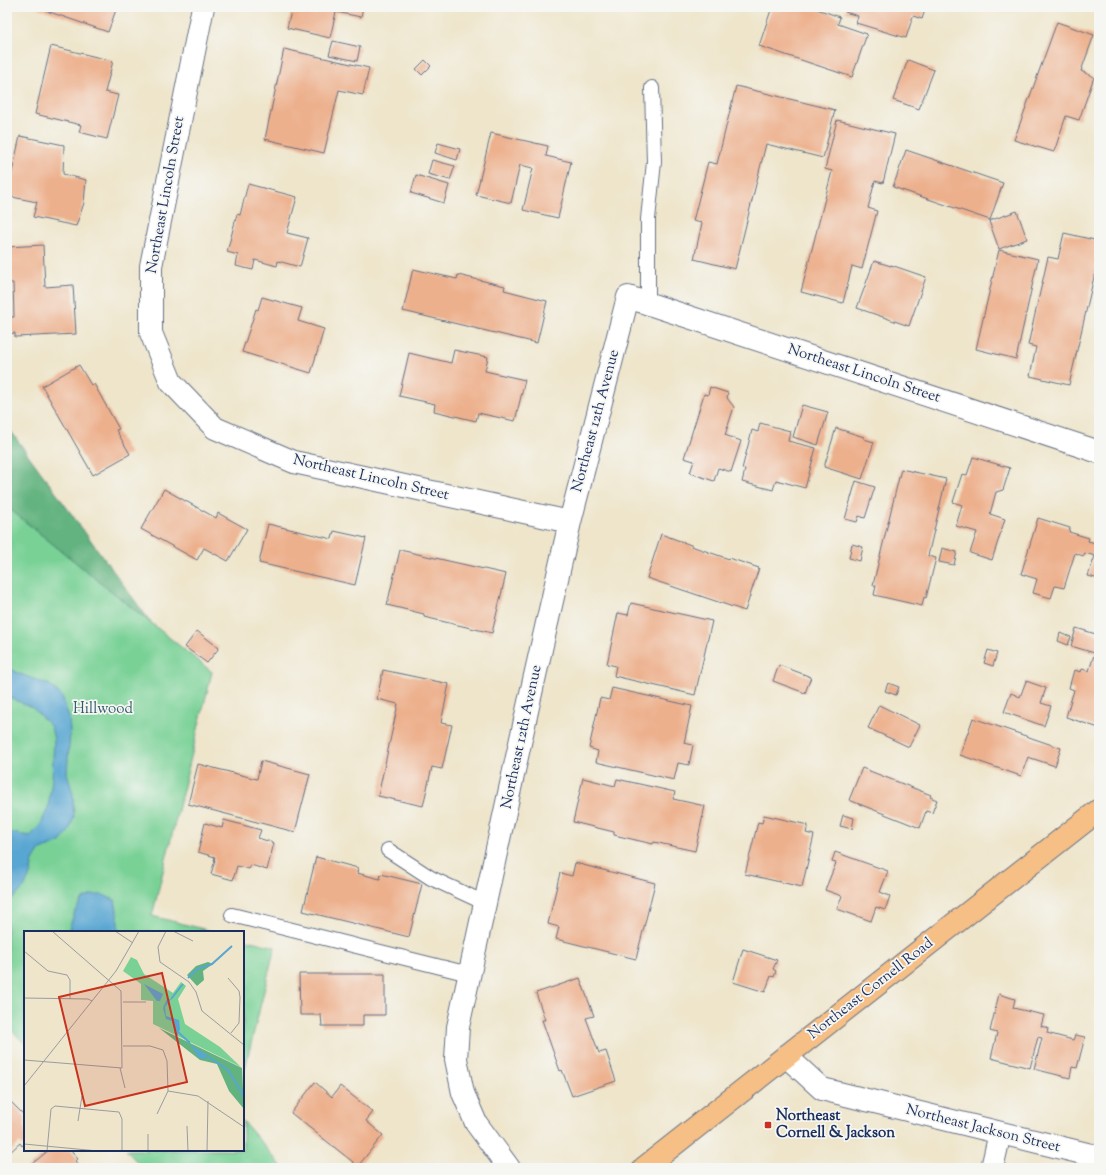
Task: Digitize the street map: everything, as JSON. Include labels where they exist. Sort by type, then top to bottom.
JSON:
[{"type":"highway","name":"Northeast Cornell Road","points":[[644,1168],[1099,810]]},
{"type":"street","name":"Northeast Lincoln Street","points":[[203,7],[151,266],[151,333],[171,382],[215,428],[294,462],[570,522]]},
{"type":"street","name":"Northeast Lincoln Street","points":[[638,300],[1099,452]]},
{"type":"street","name":"Northeast 12th Avenue","points":[[509,1168],[476,1123],[463,1093],[456,1059],[458,1027],[570,522],[638,300]]},
{"type":"street","name":"Northeast Jackson Street","points":[[786,1056],[822,1089],[1099,1157]]},
{"type":"street","points":[[992,1168],[1000,1133]]},
{"type":"lane","points":[[638,300],[654,162],[652,88]]},
{"type":"lane","points":[[388,850],[431,878],[485,903]]},
{"type":"lane","points":[[232,915],[469,974]]},
{"type":"green space","points":[[7,426],[152,624],[7,507]]},
{"type":"green space","name":"Hillwood","points":[[7,507],[212,672],[152,916],[211,931],[24,931],[24,1043],[7,1025]]},
{"type":"green space","points":[[244,939],[275,947],[244,1072]]},
{"type":"green space","points":[[244,1122],[283,1168],[143,1168],[127,1151],[244,1151]]},
{"type":"water","points":[[7,665],[17,673],[50,685],[62,696],[69,718],[70,733],[67,773],[73,794],[74,817],[69,831],[60,842],[39,851],[32,863],[31,873],[24,888],[7,903],[7,835],[13,833],[30,836],[40,826],[48,808],[52,779],[54,740],[51,727],[33,708],[7,696]]},
{"type":"water","points":[[92,895],[103,895],[115,900],[118,915],[118,931],[68,931],[75,911],[83,899]]},
{"type":"building","points":[[35,7],[117,7],[108,32]]},
{"type":"building","points":[[292,7],[363,7],[361,17],[336,12],[330,38],[287,28]]},
{"type":"building","points":[[772,7],[811,7],[840,17],[838,24],[867,34],[852,77],[759,46]]},
{"type":"building","points":[[847,7],[926,7],[922,19],[913,16],[906,38],[856,23],[858,16],[845,12]]},
{"type":"building","points":[[1057,22],[1094,35],[1081,71],[1094,77],[1079,120],[1066,116],[1054,152],[1014,140]]},
{"type":"building","points":[[333,41],[360,47],[357,61],[329,55]]},
{"type":"building","points":[[51,46],[113,61],[105,92],[118,95],[107,139],[79,132],[81,125],[35,114]]},
{"type":"building","points":[[284,49],[369,68],[363,95],[339,90],[324,153],[265,139]]},
{"type":"building","points":[[425,60],[431,66],[422,75],[416,69]]},
{"type":"building","points":[[908,60],[934,70],[919,109],[893,100]]},
{"type":"building","points":[[736,86],[835,110],[823,158],[766,144],[735,269],[694,259],[702,223],[693,221],[708,162],[717,164]]},
{"type":"building","points":[[837,120],[895,134],[883,183],[875,181],[868,208],[877,211],[862,269],[852,266],[843,303],[801,292],[832,171],[825,169]]},
{"type":"building","points":[[491,133],[548,146],[546,156],[571,162],[558,218],[523,210],[533,168],[520,165],[511,203],[476,195]]},
{"type":"building","points":[[20,136],[64,145],[63,174],[86,180],[84,203],[76,226],[33,217],[37,202],[7,196],[7,186],[13,168]]},
{"type":"building","points":[[438,143],[460,149],[457,160],[435,153]]},
{"type":"building","points":[[906,150],[1003,183],[990,220],[893,187]]},
{"type":"building","points":[[432,160],[455,166],[450,180],[428,174]]},
{"type":"building","points":[[416,175],[449,185],[444,203],[411,193]]},
{"type":"building","points":[[248,184],[297,197],[287,233],[308,238],[300,267],[278,261],[277,266],[255,260],[253,270],[236,266],[238,255],[227,252],[237,214],[240,215]]},
{"type":"building","points":[[1017,211],[1027,239],[999,249],[989,221]]},
{"type":"building","points":[[1064,233],[1099,241],[1099,255],[1069,385],[1030,376],[1036,347],[1028,345],[1048,257],[1058,259]]},
{"type":"building","points":[[43,245],[45,287],[73,285],[76,334],[15,337],[15,333],[7,334],[7,317],[14,317],[13,283],[8,283],[7,247]]},
{"type":"building","points":[[999,250],[1038,259],[1016,359],[976,349]]},
{"type":"building","points":[[874,261],[926,277],[909,326],[857,308]]},
{"type":"building","points":[[413,269],[457,279],[458,275],[505,286],[504,290],[547,301],[537,343],[403,311]]},
{"type":"building","points":[[262,297],[302,308],[298,321],[324,329],[311,373],[242,352],[256,309],[258,310]]},
{"type":"building","points":[[454,350],[488,357],[485,371],[525,380],[515,421],[478,413],[476,421],[434,411],[435,404],[399,396],[409,353],[451,363]]},
{"type":"building","points":[[79,365],[91,385],[94,384],[119,429],[116,430],[130,454],[93,475],[42,386]]},
{"type":"building","points":[[710,387],[728,393],[727,398],[734,407],[725,435],[741,441],[731,472],[718,468],[714,481],[690,473],[694,461],[684,458],[704,394],[708,395]]},
{"type":"building","points":[[802,405],[828,412],[818,445],[793,437]]},
{"type":"building","points":[[760,423],[790,431],[788,441],[816,448],[805,488],[776,480],[773,490],[742,482],[745,470],[742,469],[752,430],[758,432]]},
{"type":"building","points":[[836,428],[864,437],[864,439],[874,442],[862,479],[824,467]]},
{"type":"building","points":[[973,457],[1010,468],[1003,490],[996,492],[990,514],[1005,519],[992,560],[970,553],[977,532],[956,526],[962,505],[953,502],[962,474],[967,475]]},
{"type":"building","points":[[901,469],[946,479],[928,556],[936,558],[926,598],[924,597],[922,606],[874,595],[876,586],[873,585]]},
{"type":"building","points":[[856,481],[875,487],[865,518],[859,516],[857,522],[845,519]]},
{"type":"building","points":[[164,489],[216,518],[218,513],[247,529],[228,561],[204,548],[197,560],[141,529]]},
{"type":"building","points":[[1038,518],[1070,528],[1069,532],[1089,538],[1088,541],[1099,544],[1099,579],[1088,576],[1095,556],[1085,553],[1083,556],[1075,553],[1064,588],[1055,586],[1051,598],[1033,593],[1037,579],[1021,574]]},
{"type":"building","points":[[268,524],[332,539],[334,531],[366,538],[355,585],[259,563]]},
{"type":"building","points":[[661,534],[691,546],[759,568],[745,611],[647,578]]},
{"type":"building","points":[[852,544],[863,547],[860,561],[849,558]]},
{"type":"building","points":[[942,548],[957,552],[954,565],[939,562]]},
{"type":"building","points":[[400,550],[506,574],[492,633],[424,617],[424,614],[387,605]]},
{"type":"building","points":[[631,603],[712,621],[695,695],[614,676],[616,666],[607,664],[618,613],[628,615]]},
{"type":"building","points":[[1076,628],[1099,635],[1098,654],[1071,646]]},
{"type":"building","points":[[197,631],[219,648],[207,663],[185,647]]},
{"type":"building","points":[[1060,633],[1071,637],[1068,645],[1058,641]]},
{"type":"building","points":[[988,650],[997,653],[993,666],[984,663]]},
{"type":"building","points":[[1094,655],[1099,657],[1099,728],[1066,717],[1074,690],[1069,688],[1074,670],[1081,672],[1082,669],[1089,671]]},
{"type":"building","points":[[779,665],[811,677],[805,693],[773,681]]},
{"type":"building","points":[[383,670],[449,684],[441,723],[452,725],[442,769],[432,767],[423,806],[378,796],[398,704],[377,699]]},
{"type":"building","points":[[1026,681],[1046,688],[1041,703],[1051,706],[1044,726],[1004,712],[1011,693],[1020,697]]},
{"type":"building","points":[[888,683],[899,687],[896,695],[885,691]]},
{"type":"building","points":[[612,688],[692,706],[684,743],[693,745],[689,765],[678,763],[674,780],[596,762],[598,751],[589,748],[600,698],[609,700]]},
{"type":"building","points":[[879,705],[920,725],[909,747],[868,728]]},
{"type":"building","points":[[973,718],[1061,748],[1055,766],[1028,757],[1021,776],[960,755]]},
{"type":"building","points":[[261,761],[310,774],[295,832],[188,804],[198,764],[257,779]]},
{"type":"building","points":[[862,768],[931,795],[930,797],[937,800],[932,813],[926,811],[920,828],[849,800]]},
{"type":"building","points":[[583,778],[615,786],[617,779],[675,792],[673,799],[705,806],[695,851],[654,842],[653,844],[614,835],[614,832],[573,822]]},
{"type":"building","points":[[764,815],[808,825],[806,833],[814,835],[802,887],[745,874],[758,822],[762,823]]},
{"type":"building","points":[[843,815],[854,818],[852,829],[840,826]]},
{"type":"building","points":[[224,820],[261,830],[258,838],[274,843],[267,870],[251,865],[249,869],[237,866],[233,880],[211,874],[215,857],[198,852],[205,823],[222,828]]},
{"type":"building","points":[[835,852],[888,871],[880,892],[890,896],[885,910],[876,907],[871,921],[837,909],[842,896],[825,890],[836,863],[832,862]]},
{"type":"building","points":[[316,857],[358,868],[357,873],[380,879],[381,874],[422,884],[409,937],[303,911]]},
{"type":"building","points":[[575,863],[655,883],[636,959],[556,939],[559,927],[548,924],[560,873],[572,876]]},
{"type":"building","points":[[743,949],[777,960],[773,969],[776,971],[774,977],[771,976],[765,992],[733,982]]},
{"type":"building","points":[[299,974],[385,974],[385,1015],[363,1015],[363,1026],[322,1026],[321,1015],[300,1015]]},
{"type":"building","points":[[580,978],[594,1016],[586,1018],[599,1053],[606,1051],[616,1081],[572,1096],[562,1070],[560,1071],[542,1020],[545,1020],[536,993]]},
{"type":"building","points":[[999,994],[1015,999],[1013,1008],[1044,1015],[1041,1026],[1048,1028],[1047,1033],[1073,1040],[1075,1035],[1085,1037],[1077,1068],[1072,1067],[1070,1078],[1034,1069],[1042,1038],[1038,1037],[1030,1068],[991,1058],[997,1033],[990,1031]]},
{"type":"building","points":[[315,1082],[332,1097],[340,1086],[373,1112],[366,1121],[383,1135],[358,1166],[291,1113]]},
{"type":"building","points":[[11,1102],[24,1115],[24,1144],[22,1146],[20,1143],[7,1155],[7,1106]]},
{"type":"building","points":[[48,1151],[71,1151],[78,1159],[75,1161],[81,1168],[27,1168]]},
{"type":"place","name":"Northeast Cornell & Jackson","points":[[768,1125]]}]
